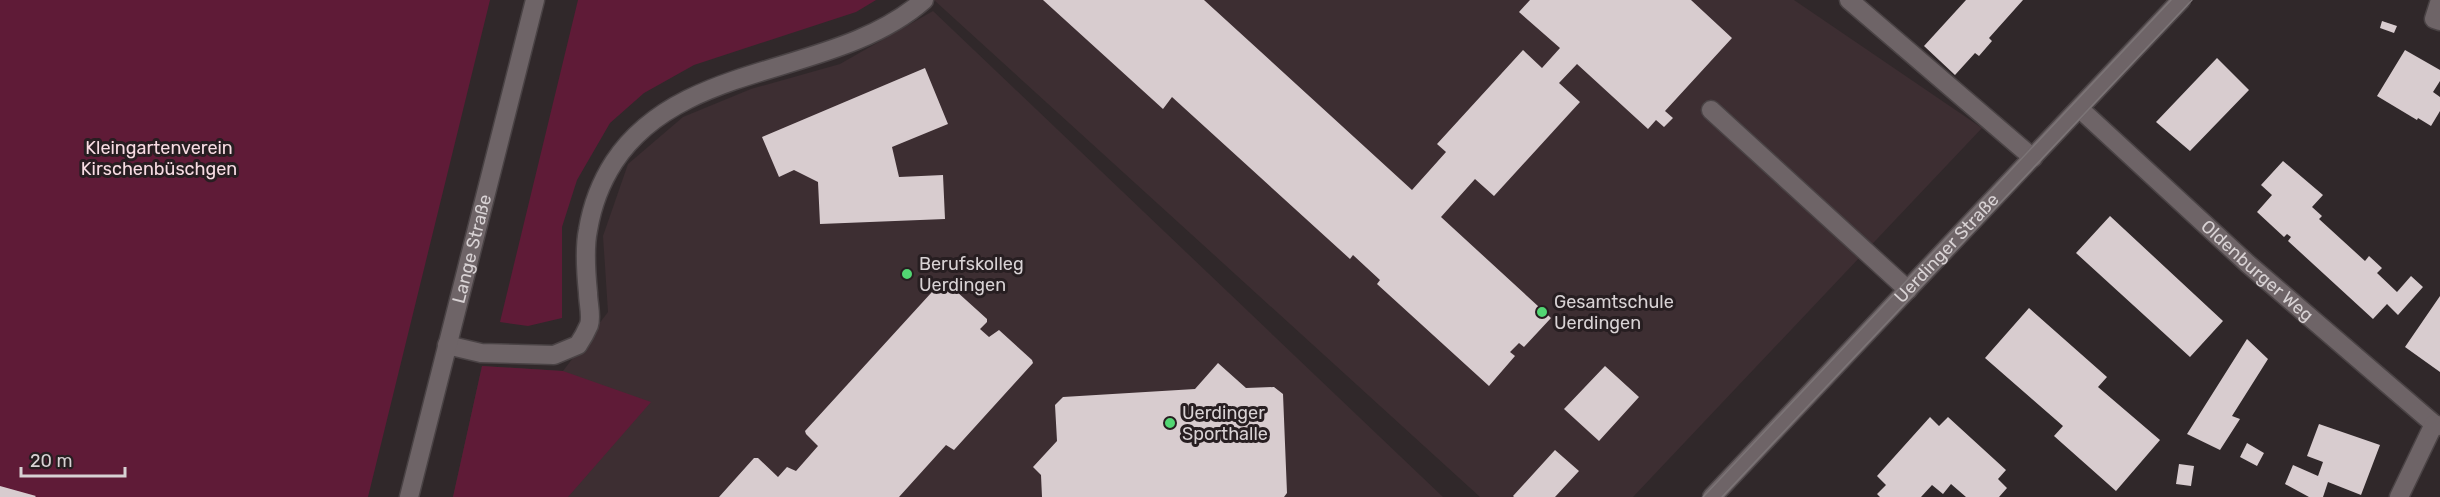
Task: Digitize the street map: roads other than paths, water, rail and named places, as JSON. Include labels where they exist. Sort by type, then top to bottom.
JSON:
[{"type":"street","name":"Lange Straße","points":[[409,497],[535,0]]},
{"type":"street","points":[[447,345],[481,353],[554,355],[578,345],[590,323],[587,231],[598,193],[615,162],[642,129],[673,108],[709,89],[811,58],[870,36],[905,17],[924,0]]},
{"type":"street","points":[[1849,0],[2033,158]]},
{"type":"street","name":"Uerdinger Straße","points":[[1712,497],[2181,0]]},
{"type":"street","points":[[2440,0],[2434,19],[2440,21]]},
{"type":"street","name":"Oldenburger Weg","points":[[2080,109],[2248,264],[2437,425]]},
{"type":"street","points":[[1711,111],[1908,290]]},
{"type":"street","points":[[2400,497],[2437,425]]},
{"type":"tram line","points":[[1703,497],[2171,0]]},
{"type":"tram line","points":[[1722,497],[2192,0]]},
{"type":"place","name":"Berufskolleg Uerdingen","points":[[907,274]]},
{"type":"place","name":"Gesamtschule Uerdingen","points":[[1542,312]]},
{"type":"place","name":"Uerdinger Sporthalle","points":[[1170,423]]},
{"type":"park label","name":"Kleingartenverein Kirschenbüschgen","points":[[159,158]]}]
